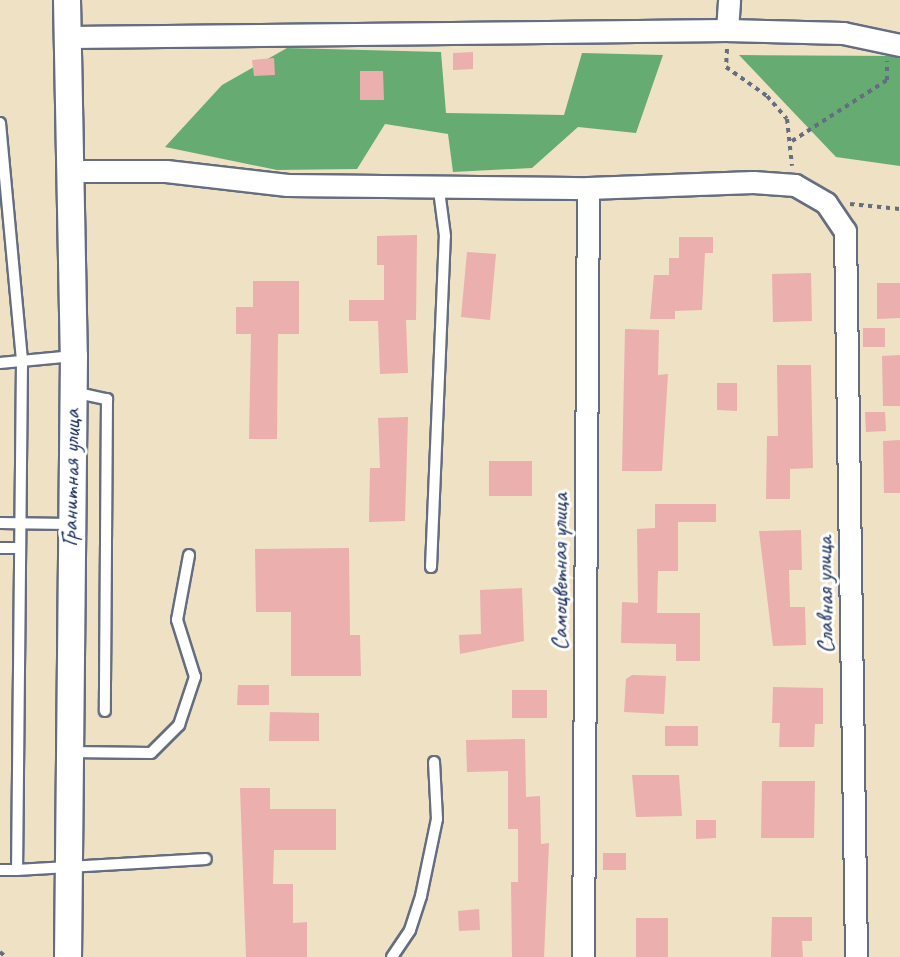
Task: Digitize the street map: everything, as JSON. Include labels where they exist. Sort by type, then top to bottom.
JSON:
[{"type":"street","name":"Гранитная улица","points":[[67,0],[70,37],[74,356],[69,524],[68,957]]},
{"type":"street","points":[[727,30],[729,0]]},
{"type":"street","points":[[70,37],[727,30],[843,33],[894,45]]},
{"type":"street","points":[[72,171],[166,171],[287,185],[438,183],[588,188],[753,182],[795,185],[826,203]]},
{"type":"street","name":"Самоцветная улица","points":[[583,957],[588,188]]},
{"type":"street","name":"Славная улица","points":[[826,203],[845,231],[856,957]]},
{"type":"lane","points":[[0,123],[22,362],[18,523],[17,870]]},
{"type":"lane","points":[[431,567],[445,236],[438,183]]},
{"type":"lane","points":[[0,363],[74,356]]},
{"type":"lane","points":[[72,392],[107,399],[105,711]]},
{"type":"lane","points":[[0,523],[69,524]]},
{"type":"lane","points":[[0,548],[19,548]]},
{"type":"lane","points":[[69,752],[152,753],[179,725],[195,677],[177,620],[189,555]]},
{"type":"lane","points":[[392,957],[410,930],[421,896],[437,819],[434,762]]},
{"type":"lane","points":[[0,870],[206,859]]},
{"type":"path","points":[[727,30],[726,67],[767,96],[787,119],[792,141],[792,166]]},
{"type":"path","points":[[792,141],[887,80],[894,45]]},
{"type":"path","points":[[826,203],[900,209]]},
{"type":"path","points":[[0,952],[6,957]]},
{"type":"green space","points":[[287,48],[441,52],[446,113],[564,115],[582,53],[663,55],[636,133],[578,127],[532,168],[453,172],[448,134],[385,124],[357,169],[277,170],[165,147],[222,85]]},
{"type":"green space","points":[[739,55],[900,56],[900,166],[836,157]]},
{"type":"building","points":[[473,52],[473,69],[453,70],[453,53]]},
{"type":"building","points":[[274,58],[275,75],[254,76],[252,60]]},
{"type":"building","points":[[360,71],[383,71],[384,100],[360,100]]},
{"type":"building","points":[[417,235],[416,320],[406,320],[408,373],[380,374],[378,321],[349,321],[349,300],[384,300],[384,265],[377,265],[377,236]]},
{"type":"building","points":[[679,237],[713,237],[713,253],[705,253],[702,310],[675,311],[675,319],[650,319],[654,275],[669,275],[669,258],[679,258]]},
{"type":"building","points":[[467,252],[496,254],[490,320],[461,317]]},
{"type":"building","points":[[811,273],[812,321],[773,322],[772,274]]},
{"type":"building","points":[[253,281],[299,281],[299,334],[278,334],[277,439],[249,439],[251,334],[236,334],[236,307],[253,307]]},
{"type":"building","points":[[877,283],[900,283],[900,318],[877,319]]},
{"type":"building","points":[[863,328],[885,328],[885,347],[863,347]]},
{"type":"building","points":[[625,329],[659,330],[658,375],[668,374],[662,471],[622,471]]},
{"type":"building","points":[[900,355],[900,406],[883,406],[882,356]]},
{"type":"building","points":[[777,365],[811,365],[813,468],[790,469],[790,499],[766,499],[767,436],[778,436]]},
{"type":"building","points":[[717,383],[737,383],[737,411],[717,410]]},
{"type":"building","points":[[865,412],[885,412],[886,431],[866,432]]},
{"type":"building","points":[[408,417],[405,521],[369,522],[370,468],[380,468],[378,418]]},
{"type":"building","points":[[900,440],[900,493],[884,493],[883,441]]},
{"type":"building","points":[[489,461],[532,461],[532,496],[489,496]]},
{"type":"building","points":[[655,504],[716,504],[716,522],[678,522],[678,571],[658,571],[657,613],[700,613],[700,661],[676,661],[676,644],[621,643],[622,602],[638,603],[637,529],[655,528]]},
{"type":"building","points":[[801,530],[802,570],[789,570],[790,607],[805,607],[806,645],[773,646],[759,531]]},
{"type":"building","points":[[349,548],[350,635],[360,635],[361,676],[291,676],[291,612],[256,612],[255,549]]},
{"type":"building","points":[[522,588],[524,641],[460,654],[459,635],[481,634],[480,590]]},
{"type":"building","points":[[632,675],[666,676],[664,714],[624,712],[626,679]]},
{"type":"building","points":[[238,685],[269,685],[269,705],[237,705]]},
{"type":"building","points":[[773,687],[823,688],[823,724],[815,724],[814,747],[779,747],[780,723],[772,723]]},
{"type":"building","points":[[512,690],[547,690],[547,718],[512,718]]},
{"type":"building","points":[[270,712],[319,713],[319,741],[269,741]]},
{"type":"building","points":[[665,726],[698,726],[698,746],[665,746]]},
{"type":"building","points":[[525,739],[526,797],[540,796],[541,844],[549,843],[544,957],[512,957],[511,882],[518,882],[518,829],[508,829],[508,771],[467,772],[466,740]]},
{"type":"building","points":[[632,775],[679,775],[682,816],[636,817]]},
{"type":"building","points":[[762,781],[815,781],[814,838],[761,838]]},
{"type":"building","points":[[240,788],[270,788],[270,809],[336,809],[336,850],[274,850],[273,884],[293,884],[293,923],[307,922],[307,957],[246,957]]},
{"type":"building","points":[[696,820],[716,820],[716,838],[696,839]]},
{"type":"building","points":[[603,853],[626,853],[626,870],[603,870]]},
{"type":"building","points":[[479,909],[480,930],[459,931],[458,911]]},
{"type":"building","points":[[772,917],[812,917],[812,941],[802,941],[803,957],[771,957]]},
{"type":"building","points":[[636,918],[668,918],[668,957],[636,957]]}]
